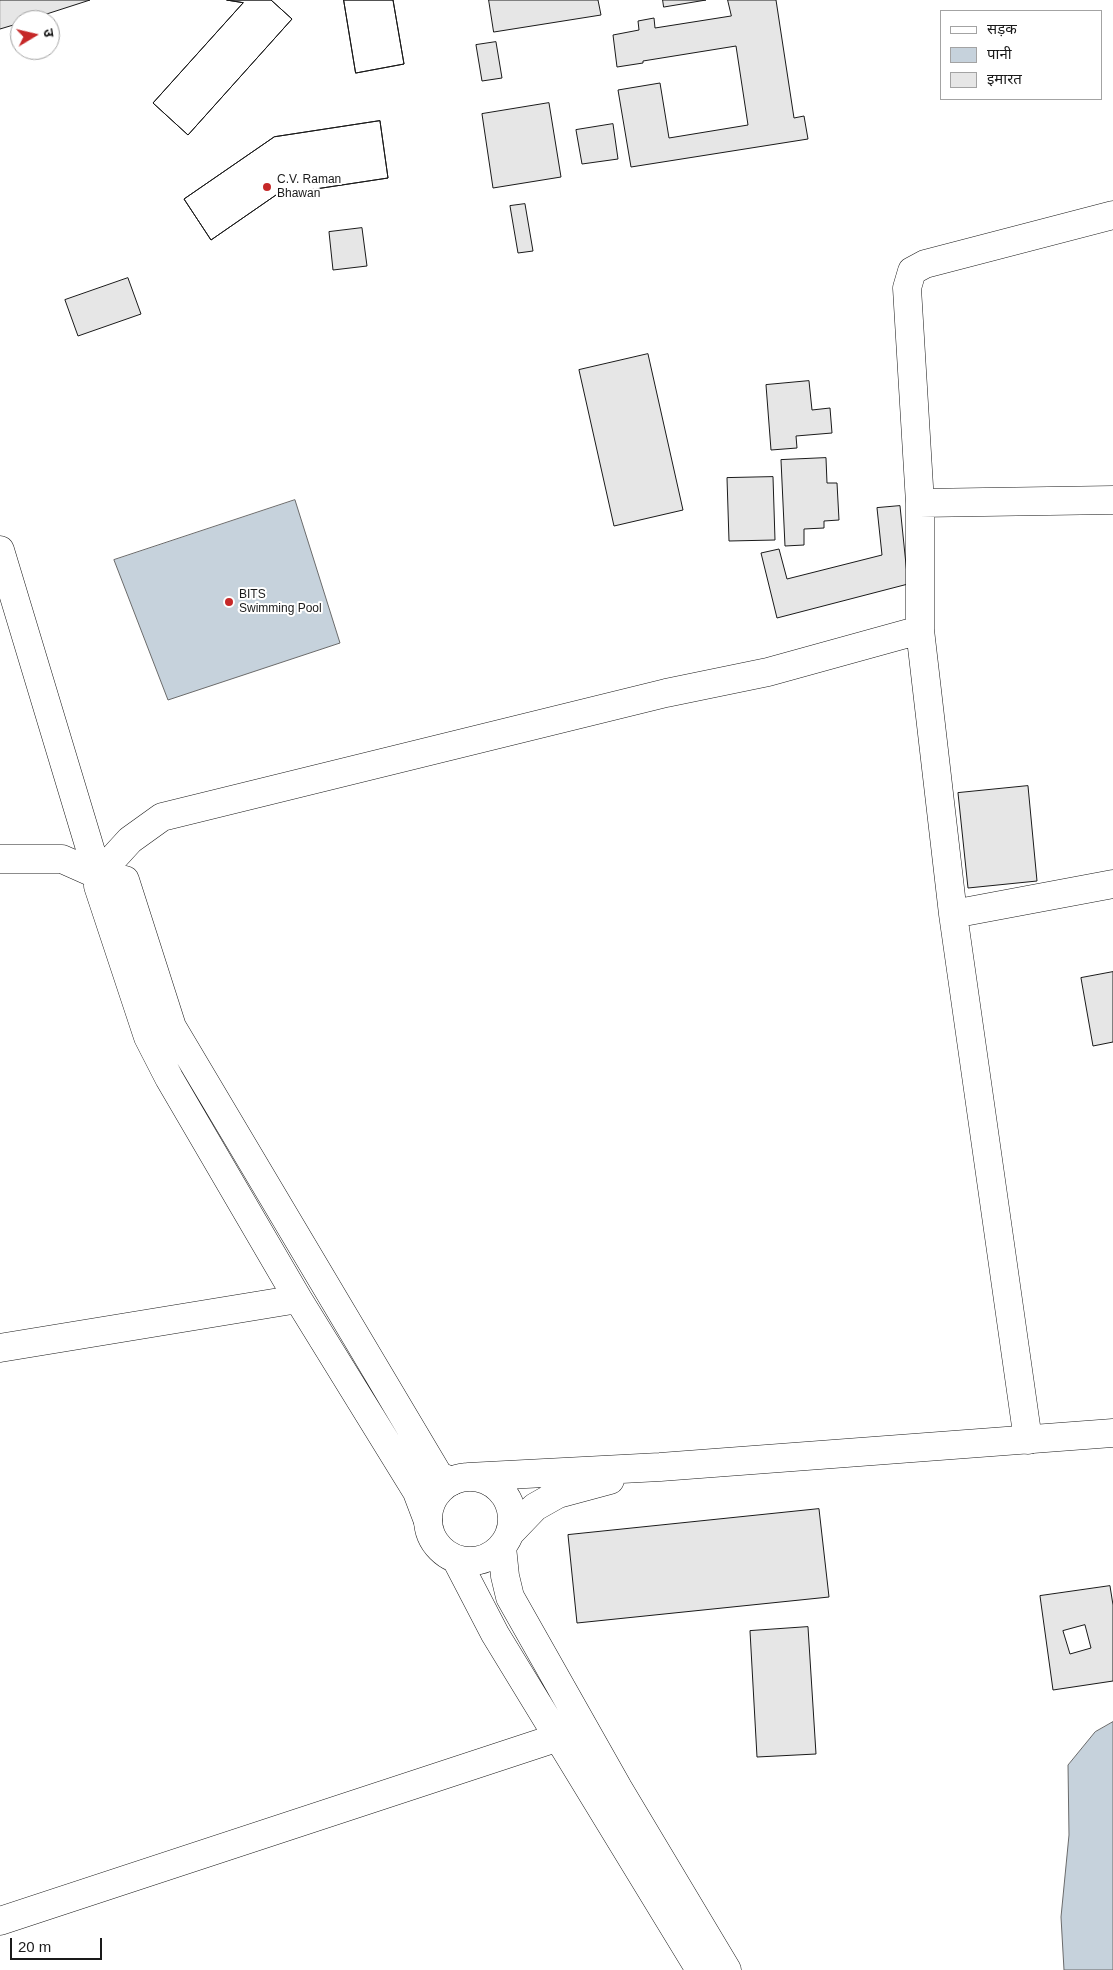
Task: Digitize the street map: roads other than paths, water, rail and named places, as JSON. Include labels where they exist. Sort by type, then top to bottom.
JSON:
[{"type":"street","points":[[1028,1440],[953,914],[920,630],[920,503],[907,288],[912,271],[940,260],[1113,215]]},
{"type":"street","points":[[920,503],[1113,500]]},
{"type":"street","points":[[0,550],[98,875],[98,886],[148,1037],[168,1078],[298,1299],[417,1492],[432,1537],[442,1551],[456,1559],[472,1562],[489,1558],[535,1507],[558,1494],[660,1467]]},
{"type":"street","points":[[98,875],[130,840],[162,817],[666,693],[768,672],[920,630]]},
{"type":"street","points":[[0,859],[62,859],[98,875],[125,880],[172,1026],[439,1476],[484,1480],[498,1487],[508,1500],[512,1516],[507,1540],[505,1576],[510,1597],[618,1788],[727,1970]]},
{"type":"street","points":[[953,914],[1113,884]]},
{"type":"street","points":[[0,1348],[298,1299]]},
{"type":"street","points":[[428,1522],[430,1505],[439,1491],[460,1479],[660,1467],[1113,1433]]},
{"type":"street","points":[[456,1559],[495,1634],[560,1737],[700,1970]]},
{"type":"street","points":[[0,1921],[560,1737]]},
{"type":"water","name":"BITS Swimming Pool","points":[[295,500],[340,643],[168,700],[114,560]]},
{"type":"water","points":[[1113,1722],[1113,1970],[1064,1970],[1061,1917],[1069,1835],[1068,1765],[1095,1732]]},
{"type":"place","name":"C.V. Raman Bhawan","points":[[267,187]]},
{"type":"place","name":"BITS Swimming Pool","points":[[229,602]]}]
